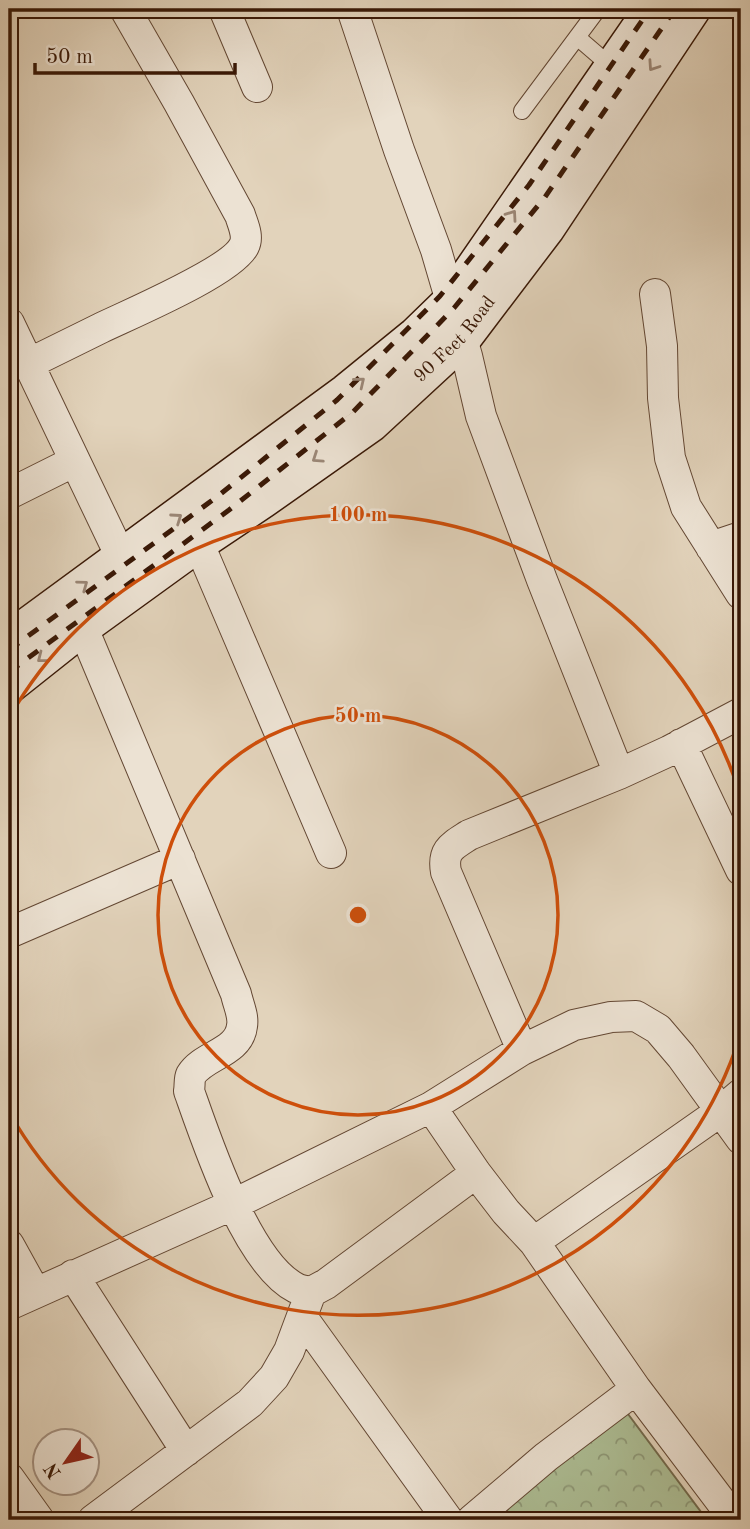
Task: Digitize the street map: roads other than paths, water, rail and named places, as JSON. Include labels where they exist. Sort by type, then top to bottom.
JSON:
[{"type":"main road","name":"90 Feet Road","points":[[129,572],[178,518],[346,393],[417,336],[451,303],[654,9]]},
{"type":"main road","name":"90 Feet Road","points":[[129,572],[198,542],[370,423],[461,339],[545,227],[691,9]]},
{"type":"main road","points":[[9,684],[82,626],[129,572]]},
{"type":"main road","points":[[9,641],[129,572]]},
{"type":"street","points":[[28,364],[194,283],[224,266],[238,254],[245,243],[246,232],[240,215],[125,9]]},
{"type":"street","points":[[224,9],[257,87]]},
{"type":"street","points":[[352,9],[436,250],[467,356],[481,416],[619,774]]},
{"type":"street","points":[[655,294],[663,346],[663,398],[670,458],[687,507],[741,594]]},
{"type":"street","points":[[9,323],[129,572]]},
{"type":"street","points":[[9,495],[75,461]]},
{"type":"street","points":[[711,547],[741,537]]},
{"type":"street","points":[[198,542],[331,853]]},
{"type":"street","points":[[82,626],[236,994],[241,1013],[243,1026],[239,1038],[229,1048],[199,1066],[190,1077],[192,1100],[232,1205],[267,1262],[297,1289],[448,1520]]},
{"type":"street","points":[[522,1050],[446,872],[444,861],[448,850],[469,835],[619,774],[741,713]]},
{"type":"street","points":[[681,744],[741,870]]},
{"type":"street","points":[[9,933],[180,859]]},
{"type":"street","points":[[9,1245],[22,1298],[232,1205],[430,1107],[522,1050],[574,1025],[611,1017],[636,1016],[658,1029],[681,1056],[731,1102],[741,1139]]},
{"type":"street","points":[[534,1242],[731,1102]]},
{"type":"street","points":[[430,1107],[506,1212],[534,1242],[636,1390],[735,1520]]},
{"type":"street","points":[[93,1520],[250,1403],[274,1377],[289,1351],[307,1305],[326,1284],[476,1173]]},
{"type":"street","points":[[73,1275],[186,1451]]},
{"type":"street","points":[[472,1520],[546,1457],[636,1390]]},
{"type":"street","points":[[9,1478],[38,1520]]},
{"type":"lane","points":[[522,111],[598,9]]},
{"type":"lane","points":[[577,37],[613,68]]},
{"type":"railway","points":[[9,650],[218,496],[337,400],[440,296],[529,185],[650,9]]},
{"type":"railway","points":[[9,672],[229,510],[353,412],[454,308],[545,197],[675,9]]}]
